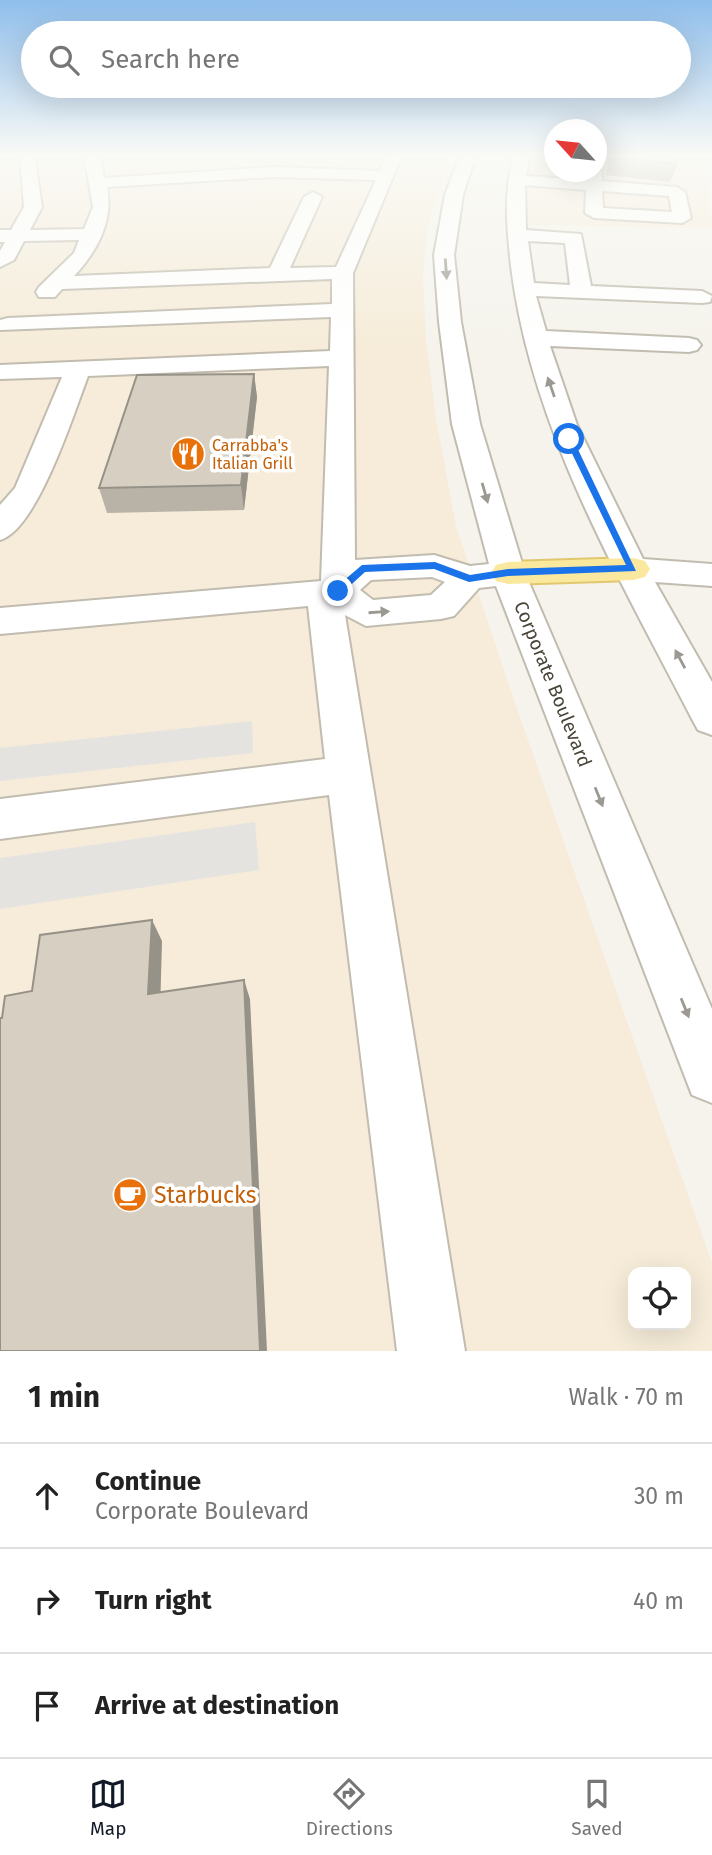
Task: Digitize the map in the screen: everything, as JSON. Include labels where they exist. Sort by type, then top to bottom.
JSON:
[{"type":"main road","points":[[508,573],[633,569]]},
{"type":"street","points":[[0,261],[9,236],[24,218]]},
{"type":"street","points":[[4,328],[55,284],[83,255],[101,218]]},
{"type":"street","points":[[277,274],[308,218]]},
{"type":"street","points":[[368,218],[343,274],[342,358],[331,591],[348,774],[431,1351]]},
{"type":"street","name":"Corporate Boulevard","points":[[450,218],[444,255],[450,322],[466,424],[508,573],[712,1075]]},
{"type":"street","points":[[518,218],[517,235],[524,289],[536,338],[569,439],[633,569],[712,719]]},
{"type":"street","points":[[9,236],[92,234]]},
{"type":"street","points":[[517,235],[574,238],[581,292]]},
{"type":"street","points":[[55,284],[277,274],[343,274]]},
{"type":"street","points":[[524,289],[702,297]]},
{"type":"street","points":[[4,328],[342,310]]},
{"type":"street","points":[[536,338],[689,345]]},
{"type":"street","points":[[0,372],[342,358]]},
{"type":"street","points":[[0,530],[7,517],[29,491],[78,369]]},
{"type":"street","points":[[0,621],[331,591],[362,569],[435,566],[469,579],[508,573]]},
{"type":"street","points":[[633,569],[712,575]]},
{"type":"street","points":[[0,819],[348,774]]},
{"type":"shaded area","points":[[0,218],[430,218],[423,275],[426,340],[436,419],[456,526],[516,706],[712,1263],[712,1351],[0,1351]]},
{"type":"shaded area","points":[[519,218],[711,218],[712,228],[517,225]]},
{"type":"shaded area","points":[[252,721],[253,753],[0,781],[0,748]]},
{"type":"shaded area","points":[[255,822],[259,870],[0,909],[0,858]]},
{"type":"building","name":"Carrabba's Italian Grill","points":[[254,374],[241,485],[99,488],[137,375]]},
{"type":"building","name":"Starbucks","points":[[152,920],[148,994],[244,980],[260,1351],[0,1351],[0,1018],[5,996],[32,991],[40,935]]},
{"type":"place","name":"Carrabba's Italian Grill","points":[[188,454]]},
{"type":"place","name":"Starbucks","points":[[130,1195]]},
{"type":"route","points":[[338,591],[362,569],[435,566],[469,579],[508,573],[633,569],[569,439]]}]
